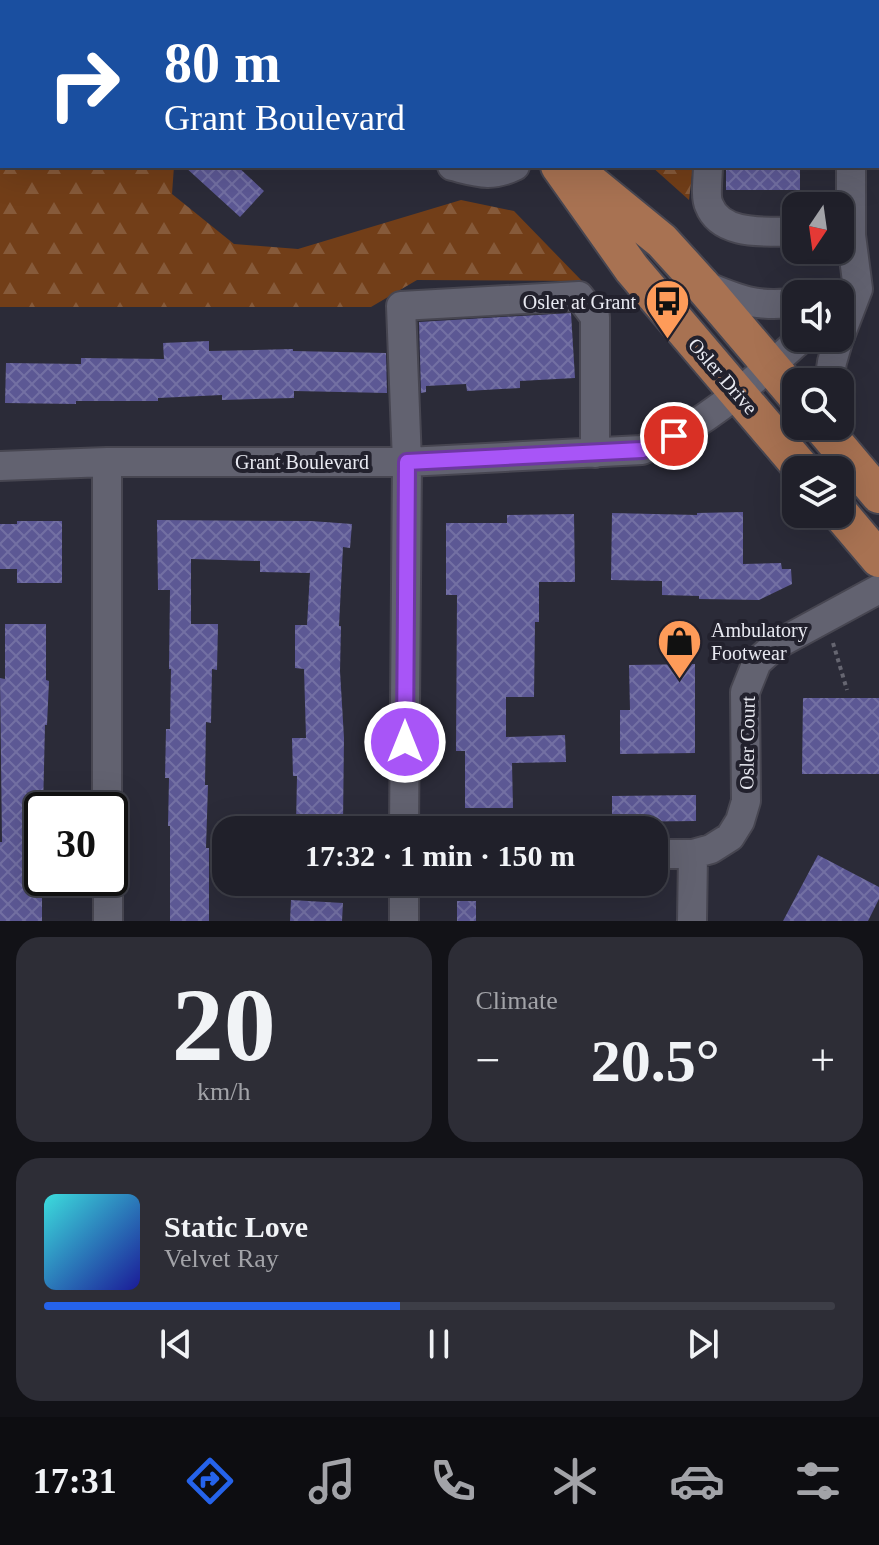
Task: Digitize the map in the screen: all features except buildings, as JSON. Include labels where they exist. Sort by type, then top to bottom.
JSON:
[{"type":"main road","name":"Osler Drive","points":[[560,168],[632,269],[791,456]]},
{"type":"main road","points":[[573,168],[662,241],[782,379]]},
{"type":"main road","points":[[833,440],[869,483]]},
{"type":"main road","points":[[853,528],[879,559]]},
{"type":"street","points":[[460,168],[479,173],[501,173],[511,168]]},
{"type":"street","points":[[708,168],[708,204],[722,223],[743,230],[782,231]]},
{"type":"street","points":[[849,192],[851,168]]},
{"type":"street","points":[[701,284],[757,304],[782,304]]},
{"type":"street","points":[[404,816],[407,462],[401,306],[579,296],[595,317],[595,453]]},
{"type":"street","name":"Grant Boulevard","points":[[0,466],[107,462],[407,462],[642,450],[674,436],[738,393],[785,352]]},
{"type":"street","points":[[846,440],[869,483]]},
{"type":"street","points":[[107,462],[107,792]]},
{"type":"street","name":"Osler Court","points":[[668,854],[693,854],[711,849],[730,837],[740,821],[746,801],[745,692],[757,662],[776,645],[879,589]]},
{"type":"street","points":[[692,921],[693,854]]},
{"type":"street","points":[[108,896],[108,921]]},
{"type":"street","points":[[404,896],[404,921]]},
{"type":"path","points":[[824,619],[847,690]]},
{"type":"green space","points":[[0,168],[174,168],[172,194],[234,244],[298,249],[461,200],[514,211],[582,281],[417,280],[371,307],[0,307]]},
{"type":"green space","points":[[653,168],[693,168],[689,200]]},
{"type":"place","name":"Osler at Grant","points":[[667,341]]},
{"type":"place","name":"Ambulatory Footwear","points":[[680,681]]},
{"type":"route","points":[[405,742],[407,462],[642,450],[674,436]]}]
